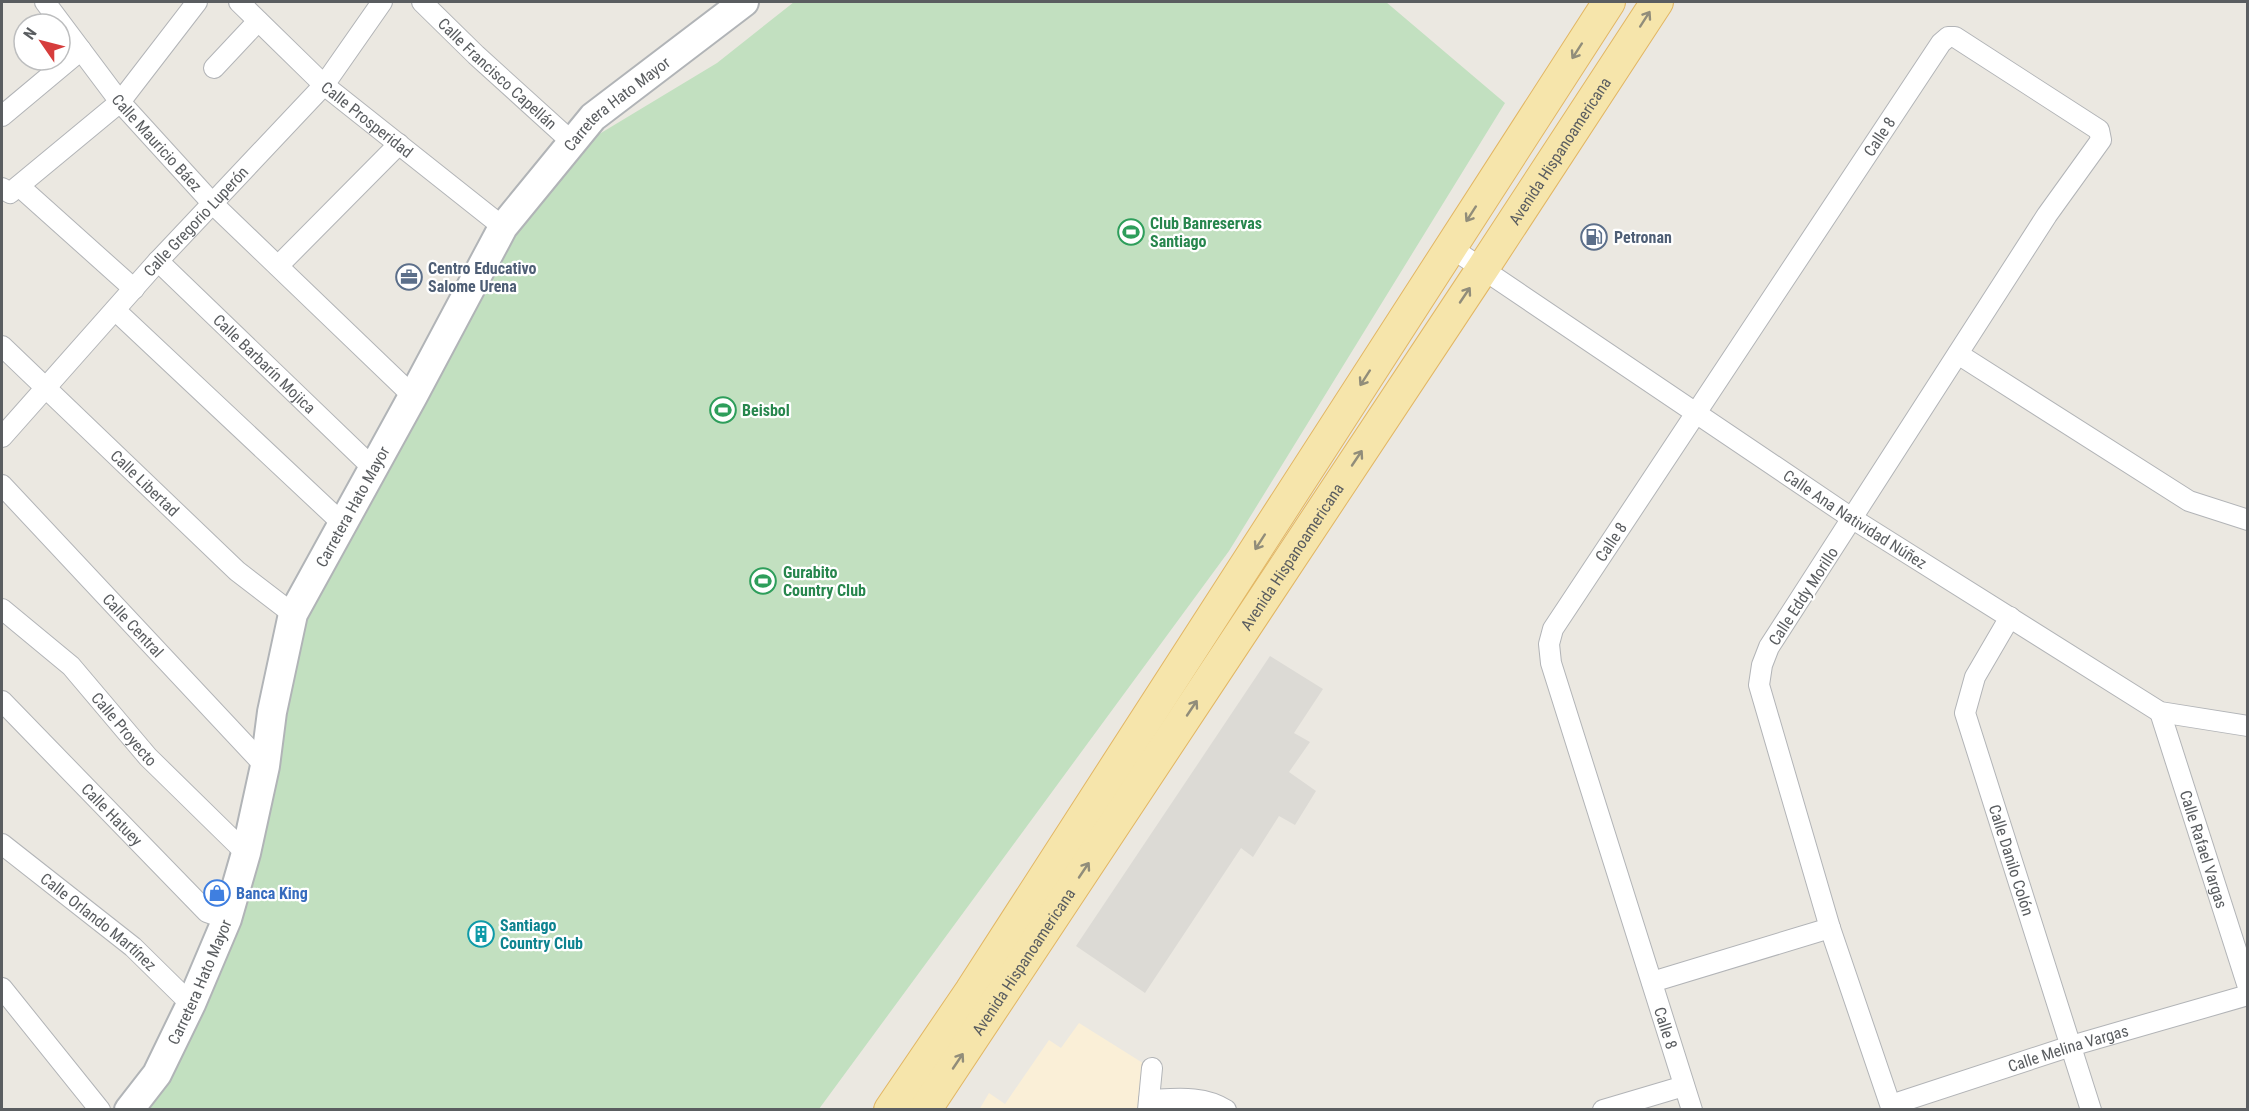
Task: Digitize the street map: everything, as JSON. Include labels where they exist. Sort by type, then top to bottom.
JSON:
[{"type":"main road","name":"Avenida Hispanoamericana","points":[[890,1110],[978,981],[1609,2]]},
{"type":"main road","name":"Avenida Hispanoamericana","points":[[926,1110],[1657,2]]},
{"type":"street","name":"Calle Mauricio Báez","points":[[45,2],[120,102],[213,204],[413,396]]},
{"type":"street","points":[[134,289],[10,189],[120,102],[197,2]]},
{"type":"street","name":"Calle Prosperidad","points":[[239,2],[324,85],[503,227]]},
{"type":"street","name":"Calle Gregorio Luperón","points":[[2,437],[158,261],[324,85],[382,2]]},
{"type":"street","name":"Calle Francisco Capellán","points":[[422,2],[476,55],[573,143]]},
{"type":"street","name":"Carretera Hato Mayor","points":[[129,1110],[157,1074],[191,1004],[227,919],[246,853],[265,766],[272,712],[293,614],[503,227],[593,117],[744,2]]},
{"type":"street","points":[[214,68],[258,21]]},
{"type":"street","name":"Calle 8","points":[[1692,1110],[1551,663],[1549,644],[1553,630],[1941,43],[1948,37],[1955,36],[2099,130],[2101,140]]},
{"type":"street","points":[[2,116],[81,50]]},
{"type":"street","name":"Calle Eddy Morillo","points":[[1891,1107],[1830,928],[1759,685],[1762,665],[1769,647],[2047,215],[2101,140]]},
{"type":"street","points":[[278,266],[399,144]]},
{"type":"street","name":"Calle Ana Natividad Núñez","points":[[1450,247],[1853,519],[2160,712],[2247,726]]},
{"type":"street","name":"Calle Barbarín Mojica","points":[[158,261],[373,468]]},
{"type":"street","points":[[115,310],[342,522]]},
{"type":"street","name":"Calle Libertad","points":[[2,346],[237,571],[293,614]]},
{"type":"street","points":[[1958,354],[2188,501],[2247,520]]},
{"type":"street","name":"Calle Central","points":[[2,485],[265,766]]},
{"type":"street","name":"Calle Proyecto","points":[[2,609],[71,666],[148,757],[246,853]]},
{"type":"street","name":"Calle Danilo Colón","points":[[2010,617],[1975,677],[1965,713],[2091,1110]]},
{"type":"street","name":"Calle Hatuey","points":[[2,701],[207,912],[227,919]]},
{"type":"street","name":"Calle Rafael Vargas","points":[[2160,712],[2247,987]]},
{"type":"street","name":"Calle Orlando Martínez","points":[[2,844],[133,947],[191,1004]]},
{"type":"street","points":[[1652,982],[1830,928]]},
{"type":"street","points":[[2,988],[100,1110]]},
{"type":"street","name":"Calle Melina Vargas","points":[[1891,1107],[2071,1046],[2247,995]]},
{"type":"street","points":[[1152,1068],[1148,1105],[1192,1098],[1219,1105],[1226,1110]]},
{"type":"street","points":[[1602,1110],[1684,1086]]},
{"type":"shaded area","points":[[1270,656],[1323,689],[1294,733],[1310,742],[1289,772],[1316,791],[1295,825],[1279,816],[1253,857],[1241,848],[1145,993],[1076,946]]},
{"type":"shaded area","points":[[1079,1023],[1146,1065],[1140,1109],[979,1110],[989,1093],[1005,1104],[1049,1040],[1061,1048]]},
{"type":"green space","name":"Gurabito Country Club","points":[[794,2],[1386,2],[1505,103],[1229,551],[819,1109],[140,1110],[222,964],[303,611],[514,229],[591,139],[717,63]]},
{"type":"place","name":"Club Banreservas Santiago","points":[[1131,232]]},
{"type":"place","name":"Petronan","points":[[1594,237]]},
{"type":"place","name":"Centro Educativo Salome Urena","points":[[409,277]]},
{"type":"place","name":"Beisbol","points":[[723,410]]},
{"type":"place","name":"Gurabito Country Club","points":[[763,581]]},
{"type":"place","name":"Banca King","points":[[217,893]]},
{"type":"place","name":"Santiago Country Club","points":[[481,934]]}]
